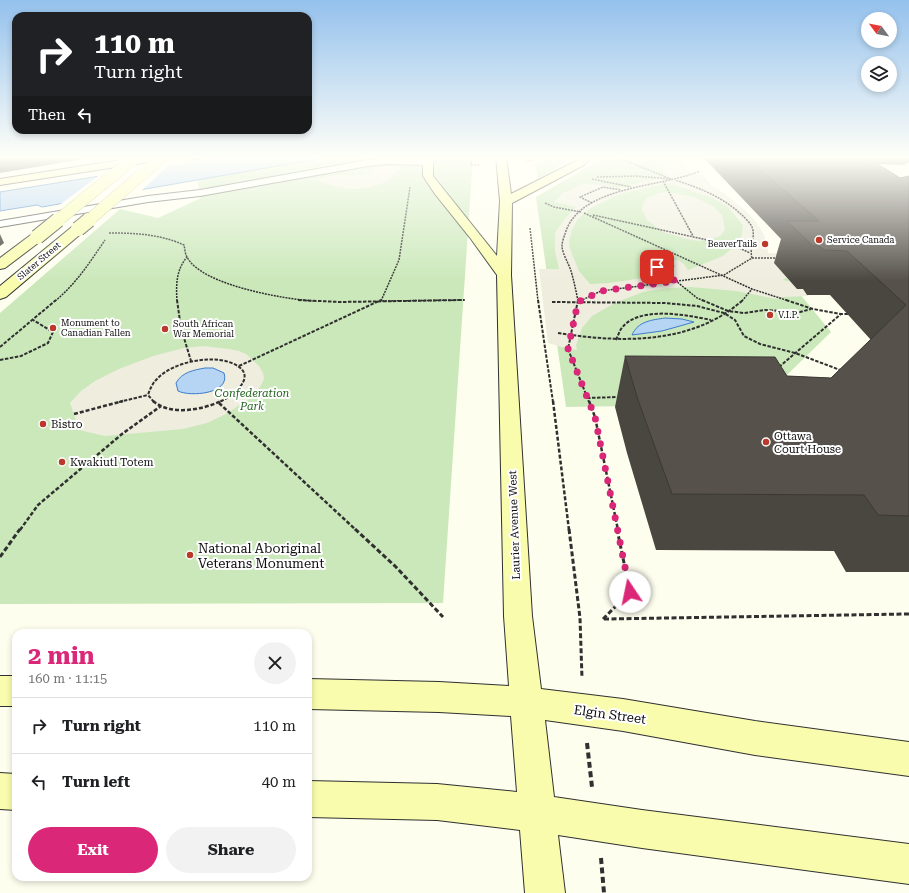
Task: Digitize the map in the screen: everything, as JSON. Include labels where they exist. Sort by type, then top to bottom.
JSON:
[{"type":"main road","points":[[0,265],[85,198]]},
{"type":"main road","name":"Slater Street","points":[[0,294],[114,198]]},
{"type":"main road","points":[[444,198],[476,236],[504,275]]},
{"type":"main road","points":[[506,200],[511,198]]},
{"type":"main road","name":"Laurier Avenue West","points":[[506,200],[504,275],[518,616],[525,702],[538,813],[545,893]]},
{"type":"main road","points":[[0,691],[12,691]]},
{"type":"main road","name":"Elgin Street","points":[[312,694],[440,697],[525,702],[755,738],[909,759]]},
{"type":"main road","points":[[0,791],[12,792]]},
{"type":"main road","points":[[312,799],[437,802],[538,813],[642,829],[909,864]]},
{"type":"lane","points":[[4,235],[3,223],[159,198]]},
{"type":"path","points":[[239,366],[382,301],[399,260],[408,198]]},
{"type":"path","points":[[525,198],[527,200],[538,301],[555,414],[580,618],[583,710],[604,893]]},
{"type":"path","points":[[548,198],[545,203],[547,206],[735,246],[750,253]]},
{"type":"path","points":[[581,198],[592,203]]},
{"type":"path","points":[[604,198],[592,203],[579,212],[568,225],[562,246],[571,271],[578,302],[568,349],[595,417],[630,592],[603,619],[909,614]]},
{"type":"path","points":[[672,198],[693,237]]},
{"type":"path","points":[[722,198],[728,201],[752,227],[753,239],[750,253],[752,258]]},
{"type":"path","points":[[584,213],[752,288],[813,309],[841,314],[856,314]]},
{"type":"path","points":[[109,229],[109,233],[147,234],[175,241],[184,245],[187,257],[198,268],[209,275],[258,294],[311,302],[464,300]]},
{"type":"path","points":[[0,347],[66,292],[75,282],[105,240]]},
{"type":"path","points":[[187,257],[180,266],[177,277],[178,313],[184,348],[191,361]]},
{"type":"path","points":[[578,302],[601,291],[724,275],[752,258],[782,258]]},
{"type":"path","points":[[675,266],[667,265],[668,271],[665,271],[661,267],[657,267],[660,274],[676,281],[697,298],[728,311],[744,313],[765,310],[800,312],[813,309]]},
{"type":"path","points":[[558,333],[616,340],[645,339],[666,336],[683,332],[728,311],[750,293],[752,288]]},
{"type":"path","points":[[552,302],[676,303],[724,313],[735,320],[744,336],[751,340],[760,344],[795,353],[846,372]]},
{"type":"path","points":[[616,340],[618,332],[622,326],[641,317],[670,314],[711,320]]},
{"type":"path","points":[[778,368],[841,314]]},
{"type":"path","points":[[0,360],[21,356],[48,343],[53,332],[33,320]]},
{"type":"path","points":[[219,360],[230,362],[239,366],[244,373],[244,380],[240,388],[231,396],[219,403],[189,410],[174,410],[161,406],[153,401],[148,395],[150,386],[156,378],[165,371],[177,365],[191,361],[219,360]]},
{"type":"path","points":[[74,414],[148,395]]},
{"type":"path","points":[[587,398],[626,397]]},
{"type":"path","points":[[219,403],[396,567],[444,617]]},
{"type":"path","points":[[0,557],[38,505],[122,434],[161,406]]},
{"type":"green space","name":"Confederation Park","points":[[201,198],[470,198],[443,603],[0,604],[0,313],[120,209],[158,218]]},
{"type":"green space","points":[[536,198],[721,198],[831,332],[757,404],[566,407]]},
{"type":"shaded area","points":[[558,198],[612,198],[591,208],[578,219],[572,230],[569,242],[570,249],[579,271],[590,284],[609,283],[656,276],[652,266],[660,261],[678,260],[684,264],[688,270],[723,256],[735,246],[742,235],[743,224],[731,209],[712,198],[730,198],[746,211],[756,222],[764,235],[768,253],[815,253],[780,269],[787,277],[783,280],[791,282],[797,289],[803,289],[809,296],[782,297],[776,299],[736,291],[691,287],[668,288],[643,292],[615,303],[592,316],[582,328],[576,345],[577,350],[548,343],[539,269],[559,269],[555,251],[555,233],[576,207],[554,202]]},
{"type":"shaded area","points":[[647,198],[695,198],[713,206],[722,215],[725,230],[720,236],[699,241],[663,232],[647,220],[642,209],[643,203]]},
{"type":"shaded area","points":[[203,346],[239,351],[246,354],[259,366],[263,373],[264,379],[260,387],[251,398],[224,415],[207,423],[183,429],[105,436],[79,430],[70,403],[81,391],[95,381],[119,369],[153,356],[184,348]]},
{"type":"water","points":[[0,198],[96,198],[42,207],[37,205],[0,211]]},
{"type":"water","points":[[665,318],[682,319],[694,322],[662,331],[632,335],[642,324]]},
{"type":"water","points":[[205,368],[213,368],[224,373],[225,380],[221,386],[216,390],[200,393],[191,394],[178,391],[176,383],[182,376]]},
{"type":"pier","points":[[69,198],[104,198],[58,206]]},
{"type":"building","points":[[792,198],[909,198],[909,516],[878,515],[864,495],[672,494],[638,400],[625,356],[775,357],[787,376],[831,378],[906,305],[847,251],[824,250],[819,246],[813,246],[787,221],[819,221]]},
{"type":"place","name":"Service Canada","points":[[819,240]]},
{"type":"place","name":"BeaverTails","points":[[765,244]]},
{"type":"place","name":"V.I.P.","points":[[770,315]]},
{"type":"place","name":"Monument to Canadian Fallen","points":[[53,328]]},
{"type":"place","name":"South African War Memorial","points":[[165,329]]},
{"type":"place","name":"Bistro","points":[[43,424]]},
{"type":"place","name":"Ottawa Court House","points":[[766,442]]},
{"type":"place","name":"Kwakiutl Totem","points":[[62,462]]},
{"type":"place","name":"National Aboriginal Veterans Monument","points":[[190,555]]},
{"type":"route","points":[[630,592],[595,417],[568,349],[578,302],[601,291],[676,281],[660,274],[657,267]]}]
